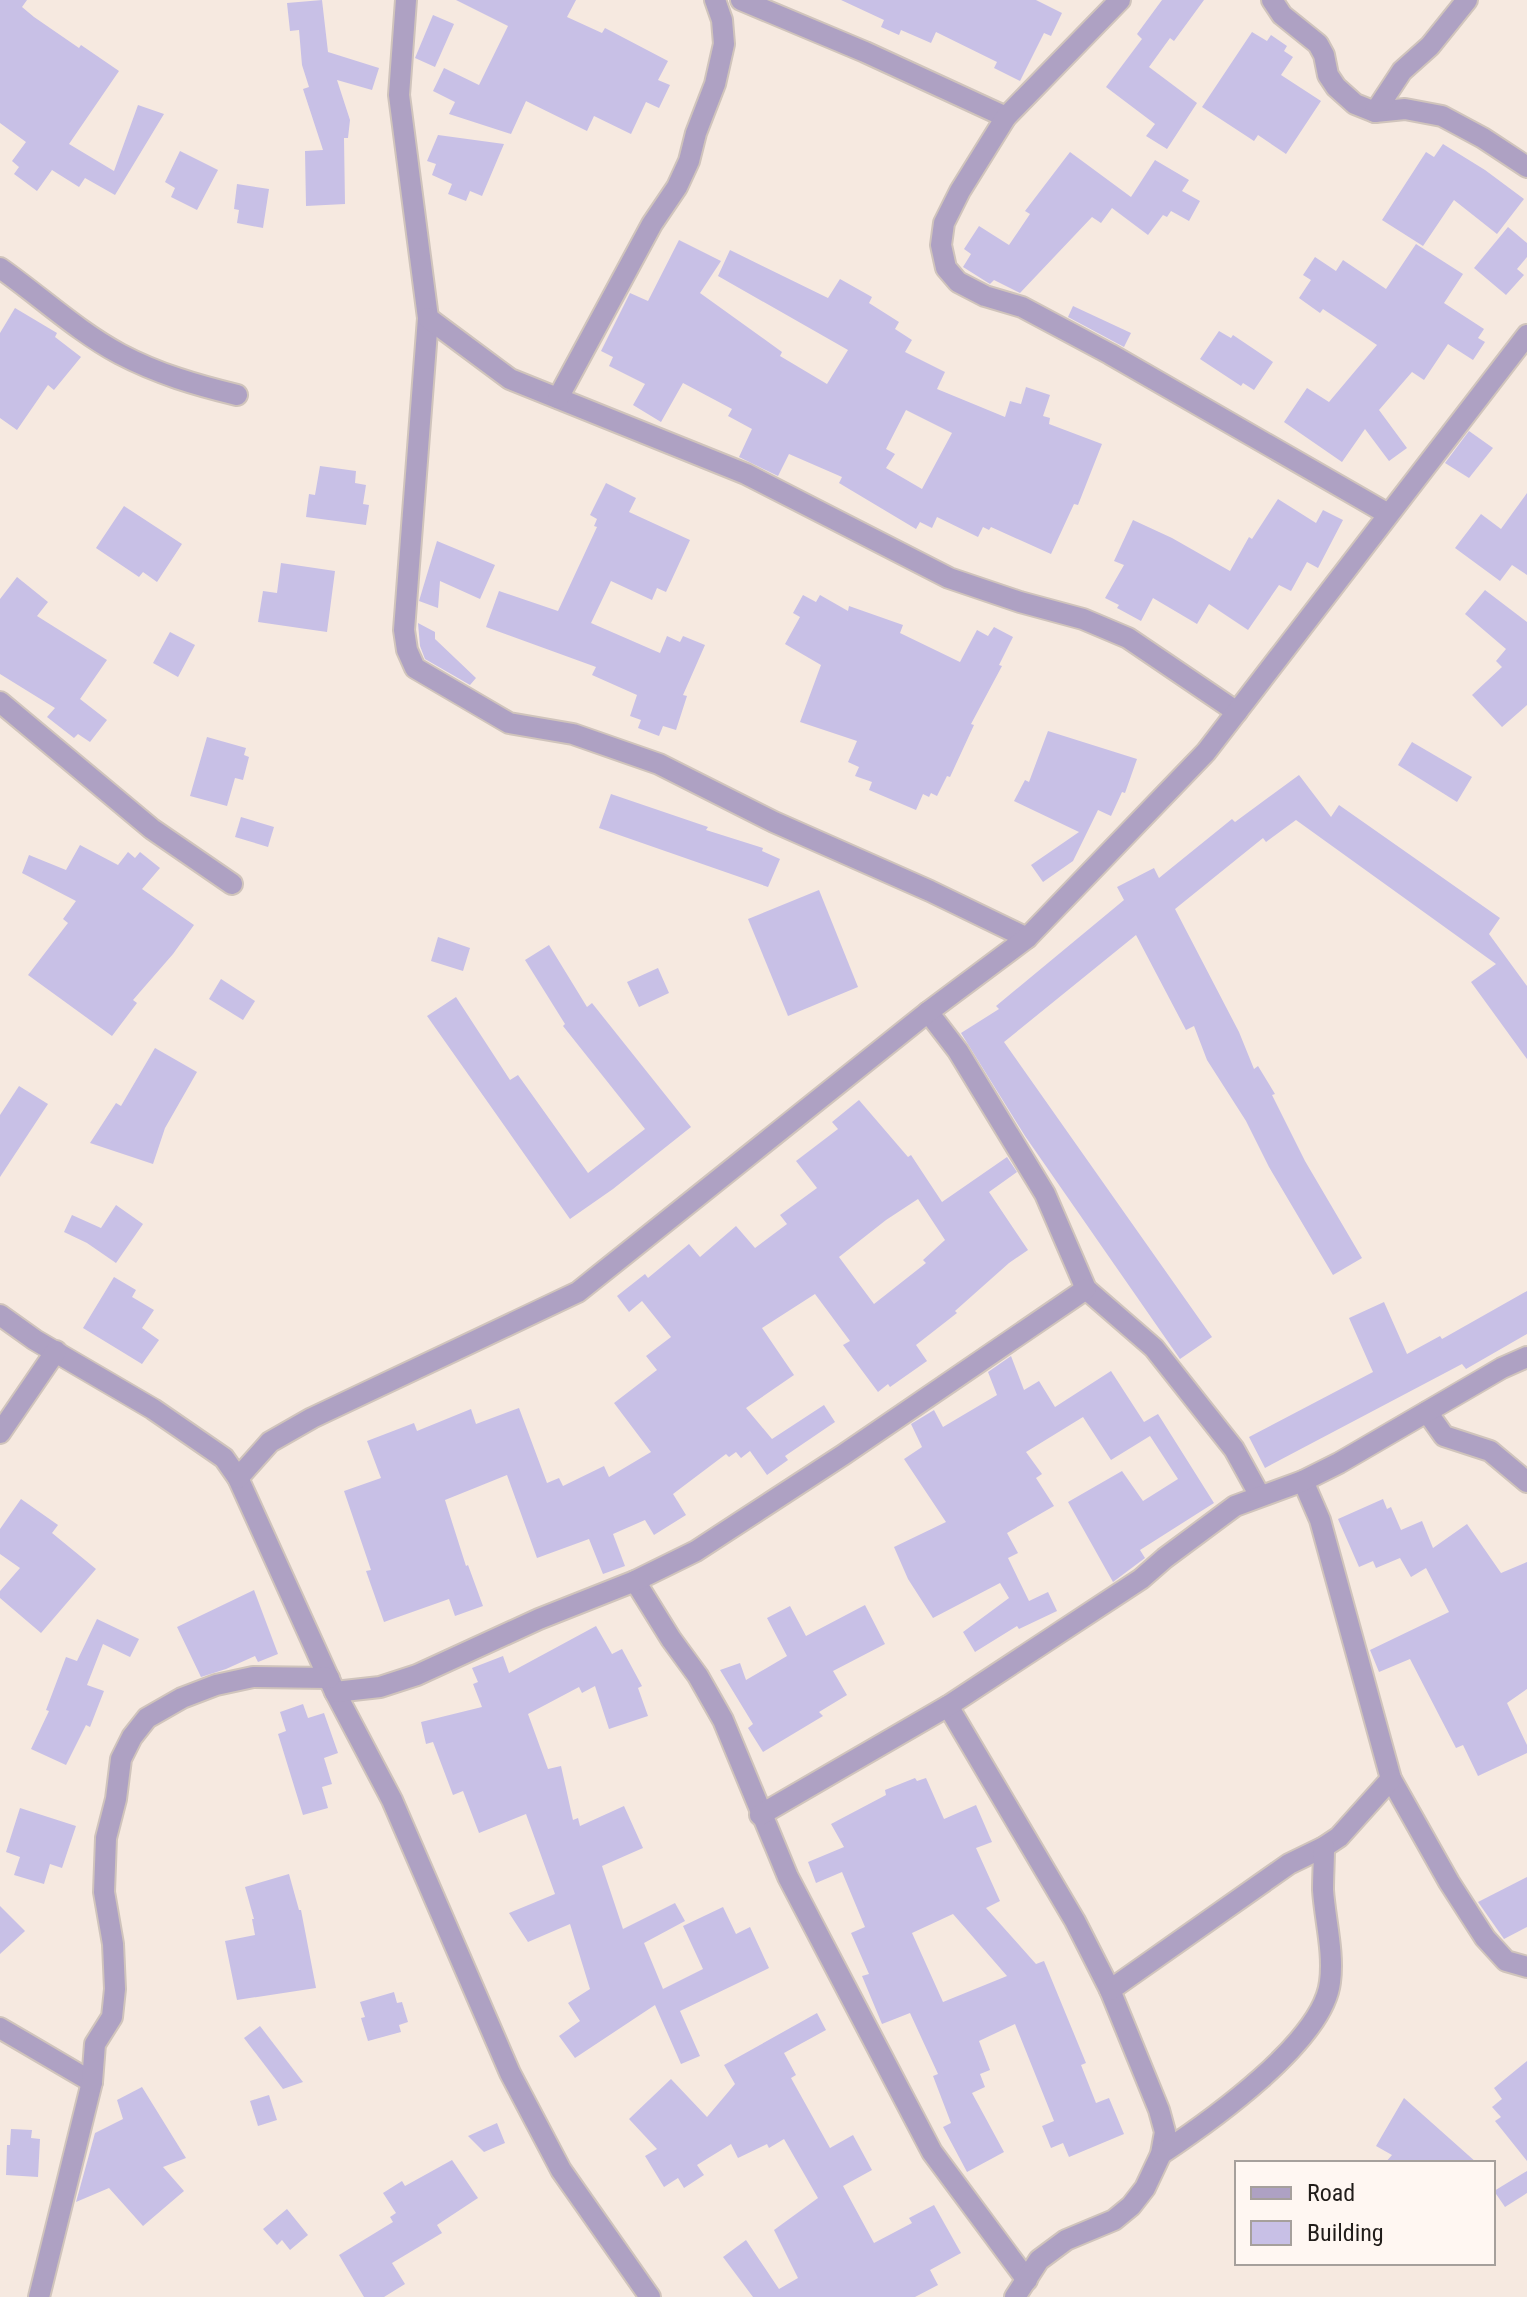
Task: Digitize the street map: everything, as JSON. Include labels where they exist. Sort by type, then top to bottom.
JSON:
[{"type":"street","points":[[406,0],[399,95],[428,318],[404,630],[407,650],[415,668],[509,723],[573,734],[659,764],[774,822],[1027,938]]},
{"type":"street","points":[[558,398],[689,161],[715,84],[724,44],[722,20],[715,0]]},
{"type":"street","points":[[741,0],[865,52],[1006,117]]},
{"type":"street","points":[[1120,0],[1006,117],[944,223],[941,245],[946,268],[958,282],[985,296],[1022,307],[1110,354],[1388,514]]},
{"type":"street","points":[[1272,0],[1282,15],[1318,44],[1328,75],[1355,104],[1375,112],[1405,109],[1442,116],[1524,160]]},
{"type":"street","points":[[1375,112],[1402,71],[1430,46],[1467,0]]},
{"type":"street","points":[[0,268],[119,354],[173,379],[237,395]]},
{"type":"street","points":[[428,318],[510,379],[746,474],[949,578],[1083,619],[1128,638],[1237,712]]},
{"type":"street","points":[[238,1478],[270,1442],[312,1418],[578,1292],[928,1012],[1027,938],[1206,752],[1527,335]]},
{"type":"street","points":[[0,702],[152,829],[232,884]]},
{"type":"street","points":[[928,1012],[958,1051],[1045,1194],[1086,1289],[1154,1348],[1234,1449],[1260,1496]]},
{"type":"street","points":[[39,2297],[92,2082],[95,2044],[112,2017],[115,1989],[113,1944],[104,1892],[106,1838],[116,1799],[121,1759],[132,1737],[147,1718],[182,1698],[216,1685],[253,1677],[380,1687],[417,1675],[539,1619],[635,1581],[696,1551],[1086,1289]]},
{"type":"street","points":[[0,1315],[153,1409],[224,1458],[238,1478],[332,1685],[392,1800],[510,2073],[561,2170],[650,2297]]},
{"type":"street","points":[[0,1433],[56,1351]]},
{"type":"street","points":[[760,1815],[948,1706],[1141,1579],[1235,1506],[1303,1481],[1339,1463],[1502,1368],[1527,1357]]},
{"type":"street","points":[[1427,1412],[1444,1436],[1490,1451],[1527,1482]]},
{"type":"street","points":[[1303,1481],[1328,1548],[1391,1779],[1449,1882],[1485,1938],[1506,1961],[1527,1967]]},
{"type":"street","points":[[635,1581],[698,1676],[723,1720],[788,1877],[932,2152],[1021,2288],[1039,2260],[1066,2240],[1114,2220],[1131,2206],[1145,2188],[1161,2154],[1165,2132],[1110,1990],[1075,1921],[948,1706]]},
{"type":"street","points":[[1110,1990],[1289,1864],[1339,1837],[1391,1779]]},
{"type":"street","points":[[1161,2154],[1234,2103],[1271,2069],[1313,2023],[1326,2000],[1330,1961],[1323,1888],[1324,1847]]},
{"type":"street","points":[[0,2028],[92,2082]]},
{"type":"building","points":[[0,0],[27,0],[22,7],[34,17],[119,71],[69,144],[114,171],[138,105],[164,114],[115,195],[85,178],[79,187],[52,170],[37,191],[14,174],[19,167],[12,161],[26,142],[0,123]]},
{"type":"building","points":[[322,0],[328,52],[379,68],[372,90],[337,80],[350,120],[348,138],[344,138],[345,204],[306,206],[305,151],[323,150],[303,89],[309,87],[302,65],[299,30],[290,31],[287,3]]},
{"type":"building","points":[[456,0],[576,0],[567,17],[602,33],[605,28],[668,61],[658,80],[670,85],[659,108],[646,102],[631,134],[594,116],[587,131],[526,101],[511,134],[449,114],[455,102],[433,91],[444,68],[479,85],[508,26]]},
{"type":"building","points":[[841,0],[1036,0],[1062,13],[1051,36],[1044,33],[1020,81],[994,68],[997,62],[936,32],[931,43],[901,30],[899,35],[881,27],[884,20]]},
{"type":"building","points":[[1162,0],[1204,0],[1174,41],[1170,38],[1149,67],[1197,103],[1167,149],[1146,136],[1155,124],[1106,87],[1142,39],[1137,34]]},
{"type":"building","points":[[433,15],[454,24],[435,67],[415,58]]},
{"type":"building","points":[[1252,32],[1267,41],[1271,35],[1287,46],[1284,51],[1293,57],[1281,75],[1321,101],[1286,154],[1258,135],[1254,141],[1202,107]]},
{"type":"building","points":[[438,135],[504,144],[482,196],[470,191],[466,201],[448,194],[452,184],[432,175],[436,164],[427,161]]},
{"type":"building","points":[[1443,144],[1524,199],[1497,234],[1454,200],[1423,246],[1382,220],[1426,152],[1434,157]]},
{"type":"building","points":[[180,151],[218,170],[197,210],[171,197],[175,188],[165,182]]},
{"type":"building","points":[[1070,152],[1131,197],[1155,160],[1189,180],[1182,191],[1200,201],[1189,221],[1171,211],[1167,217],[1163,215],[1148,235],[1112,208],[1101,223],[1092,217],[1020,293],[994,280],[990,284],[963,267],[971,254],[964,249],[979,226],[1009,245],[1030,214],[1025,211]]},
{"type":"building","points":[[237,184],[269,189],[263,228],[237,223],[239,210],[234,209]]},
{"type":"building","points":[[1508,227],[1527,243],[1527,257],[1517,269],[1524,275],[1506,295],[1474,268]]},
{"type":"building","points":[[679,240],[721,261],[700,293],[782,352],[780,356],[827,384],[848,350],[718,276],[730,250],[828,298],[840,279],[872,297],[869,303],[899,322],[895,329],[912,340],[905,352],[945,372],[937,389],[1005,417],[1010,401],[1021,404],[1026,387],[1050,395],[1043,416],[1050,418],[1049,424],[1102,444],[1078,505],[1074,504],[1051,554],[991,527],[989,530],[983,527],[978,537],[937,517],[932,528],[920,522],[916,529],[839,483],[842,477],[789,454],[778,476],[739,457],[752,429],[728,416],[732,409],[683,383],[661,422],[633,405],[645,384],[609,366],[613,357],[601,351],[630,293],[648,301]],"holes":[[[906,410],[952,433],[922,489],[886,468],[895,454],[886,449]]]},
{"type":"building","points":[[1416,244],[1463,274],[1444,303],[1484,329],[1478,338],[1485,342],[1473,360],[1448,344],[1424,380],[1412,372],[1379,410],[1407,448],[1389,461],[1365,429],[1342,462],[1284,422],[1307,388],[1329,402],[1377,345],[1323,309],[1320,313],[1299,298],[1311,280],[1303,275],[1315,257],[1336,271],[1343,260],[1386,289]]},
{"type":"building","points":[[1073,306],[1131,333],[1124,347],[1068,317]]},
{"type":"building","points":[[15,308],[57,333],[55,337],[81,357],[54,390],[48,385],[17,430],[0,418],[0,333]]},
{"type":"building","points":[[1219,331],[1231,338],[1233,335],[1273,362],[1254,390],[1243,383],[1241,386],[1200,359]]},
{"type":"building","points":[[1469,431],[1493,448],[1469,478],[1445,463]]},
{"type":"building","points":[[320,466],[356,471],[355,483],[366,485],[363,504],[369,505],[366,525],[306,517],[309,494],[315,495]]},
{"type":"building","points":[[606,483],[636,498],[629,512],[690,540],[666,592],[657,588],[652,600],[611,581],[591,623],[660,653],[667,636],[680,642],[683,636],[705,645],[683,695],[687,696],[676,730],[663,726],[659,736],[638,728],[641,720],[630,716],[637,695],[592,675],[596,667],[486,627],[499,591],[558,611],[597,527],[594,526],[597,519],[590,515]]},
{"type":"building","points":[[1527,493],[1527,575],[1512,565],[1500,581],[1455,548],[1481,514],[1501,529]]},
{"type":"building","points":[[1278,499],[1316,523],[1323,510],[1343,520],[1318,568],[1307,562],[1291,591],[1279,585],[1248,630],[1209,604],[1197,624],[1153,598],[1141,621],[1105,598],[1124,565],[1114,561],[1133,520],[1230,571],[1249,537],[1252,539]]},
{"type":"building","points":[[124,506],[182,544],[157,582],[143,572],[139,577],[96,548]]},
{"type":"building","points":[[437,541],[495,565],[480,599],[440,581],[438,608],[419,601]]},
{"type":"building","points":[[281,563],[335,571],[327,632],[258,622],[263,591],[277,593]]},
{"type":"building","points":[[17,577],[48,602],[37,616],[107,660],[80,699],[107,720],[90,742],[78,734],[74,738],[47,717],[55,708],[0,674],[0,599]]},
{"type":"building","points":[[1485,590],[1527,622],[1527,705],[1502,727],[1472,695],[1502,667],[1496,661],[1506,649],[1465,614]]},
{"type":"building","points":[[803,595],[816,602],[820,595],[848,611],[849,606],[903,625],[900,633],[960,662],[977,630],[988,636],[994,627],[1013,637],[999,665],[1002,666],[971,724],[974,725],[950,777],[947,776],[937,796],[923,794],[916,810],[869,790],[872,782],[855,776],[859,767],[848,762],[857,741],[800,722],[821,665],[785,644],[800,617],[793,613]]},
{"type":"building","points":[[418,623],[435,632],[435,639],[476,678],[470,685],[425,659],[420,646]]},
{"type":"building","points":[[170,632],[195,645],[178,677],[153,663]]},
{"type":"building","points":[[1048,731],[1137,759],[1125,793],[1122,792],[1111,816],[1098,810],[1073,861],[1043,882],[1031,865],[1079,832],[1014,801],[1025,780],[1029,782]]},
{"type":"building","points":[[207,737],[246,748],[244,755],[249,757],[243,780],[235,778],[227,806],[190,796]]},
{"type":"building","points":[[1412,742],[1472,777],[1457,802],[1398,765]]},
{"type":"building","points":[[1299,775],[1331,817],[1339,805],[1500,918],[1489,934],[1527,986],[1527,1059],[1471,982],[1496,964],[1296,820],[1266,842],[1263,838],[1175,909],[1239,1032],[1254,1069],[1258,1066],[1275,1094],[1272,1095],[1305,1161],[1362,1258],[1333,1275],[1269,1167],[1246,1121],[1207,1060],[1194,1026],[1186,1030],[1136,935],[1004,1042],[1212,1337],[1180,1359],[1025,1136],[961,1033],[999,1009],[996,1006],[1124,900],[1117,887],[1154,868],[1159,878],[1232,819],[1235,822]]},
{"type":"building","points":[[611,794],[763,848],[762,851],[780,859],[768,887],[599,828]]},
{"type":"building","points":[[241,817],[274,827],[268,847],[235,837]]},
{"type":"building","points":[[80,845],[118,865],[128,852],[135,858],[140,852],[160,868],[142,889],[194,925],[133,1000],[137,1003],[112,1036],[28,975],[68,923],[63,919],[76,901],[22,873],[29,855],[66,870]]},
{"type":"building","points":[[819,890],[858,987],[788,1016],[748,919]]},
{"type":"building","points":[[438,937],[470,948],[463,971],[431,961]]},
{"type":"building","points":[[549,945],[587,1007],[592,1003],[691,1127],[570,1219],[427,1016],[456,997],[510,1080],[518,1075],[588,1173],[645,1129],[563,1026],[565,1024],[525,960]]},
{"type":"building","points":[[658,968],[669,993],[639,1007],[627,982]]},
{"type":"building","points":[[221,979],[255,1001],[243,1020],[209,999]]},
{"type":"building","points":[[155,1048],[197,1072],[165,1128],[153,1164],[90,1143],[116,1103],[121,1106]]},
{"type":"building","points":[[19,1086],[48,1104],[0,1177],[0,1115]]},
{"type":"building","points":[[859,1100],[908,1157],[911,1155],[942,1202],[1007,1157],[1017,1172],[989,1192],[1028,1250],[916,1345],[927,1361],[878,1392],[843,1345],[850,1341],[815,1294],[762,1328],[794,1375],[746,1408],[772,1439],[824,1405],[835,1422],[785,1456],[788,1460],[767,1475],[750,1451],[741,1458],[736,1452],[729,1457],[726,1454],[673,1494],[686,1515],[654,1535],[645,1520],[613,1534],[625,1566],[603,1574],[589,1539],[537,1558],[507,1475],[445,1500],[466,1566],[483,1606],[455,1616],[449,1599],[384,1622],[366,1571],[371,1570],[344,1491],[381,1478],[367,1441],[414,1423],[417,1431],[471,1409],[476,1424],[519,1408],[547,1483],[559,1478],[563,1486],[604,1466],[609,1477],[651,1452],[614,1403],[657,1370],[646,1356],[671,1337],[642,1301],[629,1312],[617,1296],[645,1274],[648,1278],[689,1244],[700,1257],[736,1226],[755,1248],[787,1224],[780,1215],[817,1188],[796,1161],[838,1129],[832,1122]],"holes":[[[918,1199],[945,1240],[923,1260],[926,1263],[874,1304],[839,1257]]]},
{"type":"building","points":[[116,1205],[143,1224],[116,1263],[64,1232],[72,1215],[101,1228]]},
{"type":"building","points":[[114,1277],[136,1290],[132,1297],[154,1310],[142,1328],[159,1340],[142,1364],[83,1328]]},
{"type":"building","points":[[1527,1291],[1527,1334],[1466,1369],[1462,1364],[1265,1468],[1249,1437],[1373,1372],[1349,1318],[1384,1302],[1407,1354],[1440,1336],[1442,1339]]},
{"type":"building","points":[[1011,1356],[1024,1390],[1039,1381],[1055,1407],[1111,1371],[1144,1422],[1158,1414],[1214,1503],[1140,1550],[1145,1558],[1113,1582],[1068,1502],[1122,1471],[1143,1501],[1178,1479],[1150,1436],[1111,1460],[1083,1417],[1026,1452],[1042,1474],[1036,1478],[1054,1506],[1007,1533],[1018,1553],[1008,1558],[1029,1601],[1048,1592],[1057,1611],[1019,1629],[1017,1626],[975,1652],[963,1632],[1009,1598],[1000,1583],[933,1618],[908,1579],[894,1547],[946,1522],[904,1459],[922,1447],[911,1424],[934,1410],[943,1427],[997,1395],[988,1372]]},
{"type":"building","points":[[21,1499],[58,1525],[52,1533],[96,1569],[41,1633],[0,1598],[0,1591],[20,1568],[0,1554],[0,1529]]},
{"type":"building","points":[[1383,1499],[1387,1509],[1391,1507],[1401,1530],[1422,1521],[1433,1548],[1467,1524],[1501,1573],[1527,1562],[1527,1689],[1507,1703],[1527,1745],[1527,1753],[1478,1776],[1463,1745],[1456,1748],[1410,1659],[1379,1672],[1370,1650],[1449,1612],[1426,1568],[1411,1577],[1400,1558],[1376,1568],[1373,1561],[1359,1567],[1338,1519]]},
{"type":"building","points":[[254,1590],[278,1654],[258,1662],[255,1656],[201,1677],[177,1627]]},
{"type":"building","points":[[865,1605],[885,1644],[833,1671],[847,1695],[819,1712],[823,1716],[763,1752],[748,1728],[753,1724],[720,1670],[740,1663],[746,1680],[787,1656],[767,1618],[790,1606],[806,1636]]},
{"type":"building","points":[[97,1619],[139,1639],[130,1657],[103,1644],[87,1685],[104,1691],[90,1727],[86,1725],[66,1765],[31,1749],[49,1711],[46,1710],[66,1657],[77,1661]]},
{"type":"building","points":[[596,1626],[612,1654],[622,1649],[642,1686],[638,1688],[648,1716],[609,1729],[595,1686],[582,1693],[579,1687],[528,1714],[548,1769],[561,1766],[573,1820],[578,1818],[580,1826],[624,1806],[643,1848],[602,1866],[623,1929],[675,1903],[685,1921],[644,1943],[663,1989],[703,1969],[683,1926],[723,1907],[736,1934],[750,1927],[769,1968],[680,2011],[700,2056],[681,2064],[655,2005],[575,2058],[559,2036],[580,2021],[568,2003],[590,1989],[570,1924],[528,1942],[509,1913],[555,1894],[526,1814],[479,1833],[463,1791],[453,1795],[433,1742],[426,1744],[421,1722],[482,1707],[473,1684],[478,1682],[472,1668],[503,1656],[509,1673]]},
{"type":"building","points":[[303,1704],[308,1718],[324,1713],[338,1753],[324,1758],[332,1784],[322,1787],[328,1808],[303,1815],[278,1734],[286,1731],[280,1712]]},
{"type":"building","points":[[915,1778],[917,1781],[926,1778],[944,1819],[976,1805],[992,1842],[976,1848],[1000,1901],[986,1908],[1036,1964],[1044,1961],[1086,2063],[1081,2065],[1096,2103],[1109,2098],[1124,2134],[1069,2157],[1063,2143],[1051,2148],[1042,2126],[1054,2121],[1015,2024],[979,2041],[990,2070],[980,2074],[985,2087],[972,2093],[1004,2152],[967,2172],[943,2127],[951,2123],[933,2076],[938,2074],[910,2013],[882,2024],[862,1976],[869,1974],[851,1933],[865,1927],[842,1872],[816,1883],[808,1862],[844,1847],[831,1824],[886,1795],[885,1790]],"holes":[[[953,1914],[1007,1976],[943,2002],[912,1933]]]},
{"type":"building","points":[[20,1808],[76,1826],[62,1868],[50,1864],[44,1884],[14,1875],[20,1857],[6,1852]]},
{"type":"building","points":[[289,1874],[301,1910],[316,1988],[237,2000],[225,1941],[255,1935],[245,1887]]},
{"type":"building","points":[[1527,1877],[1527,1927],[1504,1939],[1478,1902]]},
{"type":"building","points":[[0,1906],[25,1931],[0,1954]]},
{"type":"building","points":[[394,1992],[397,2003],[402,2002],[408,2022],[399,2025],[401,2032],[368,2041],[360,2002]]},
{"type":"building","points":[[817,2013],[826,2030],[784,2053],[796,2075],[791,2078],[830,2148],[853,2135],[872,2170],[843,2186],[874,2243],[912,2223],[909,2218],[934,2205],[961,2253],[930,2270],[938,2285],[915,2297],[753,2297],[723,2257],[746,2240],[779,2289],[798,2278],[774,2230],[818,2198],[784,2139],[769,2148],[767,2144],[738,2158],[731,2144],[697,2165],[704,2175],[684,2188],[678,2178],[664,2187],[645,2156],[657,2149],[629,2119],[671,2079],[707,2117],[735,2084],[724,2065]]},
{"type":"building","points":[[260,2026],[303,2082],[283,2089],[244,2038]]},
{"type":"building","points":[[1527,2061],[1527,2161],[1495,2121],[1501,2117],[1492,2107],[1502,2099],[1494,2088]]},
{"type":"building","points":[[142,2087],[186,2158],[163,2167],[184,2191],[143,2226],[109,2188],[76,2202],[95,2133],[123,2119],[117,2100]]},
{"type":"building","points":[[269,2095],[277,2120],[258,2126],[250,2101]]},
{"type":"building","points":[[1404,2098],[1475,2161],[1387,2161],[1392,2155],[1376,2146]]},
{"type":"building","points":[[497,2123],[505,2143],[484,2152],[468,2136]]},
{"type":"building","points":[[11,2129],[32,2130],[31,2138],[40,2139],[38,2177],[6,2175]]},
{"type":"building","points":[[452,2160],[478,2198],[437,2225],[442,2233],[392,2263],[405,2284],[384,2297],[364,2297],[339,2255],[393,2222],[390,2217],[396,2213],[383,2193],[402,2181],[405,2186]]},
{"type":"building","points":[[1527,2171],[1527,2193],[1505,2207],[1495,2190]]},
{"type":"building","points":[[287,2209],[308,2235],[290,2250],[282,2240],[277,2245],[263,2229]]}]
